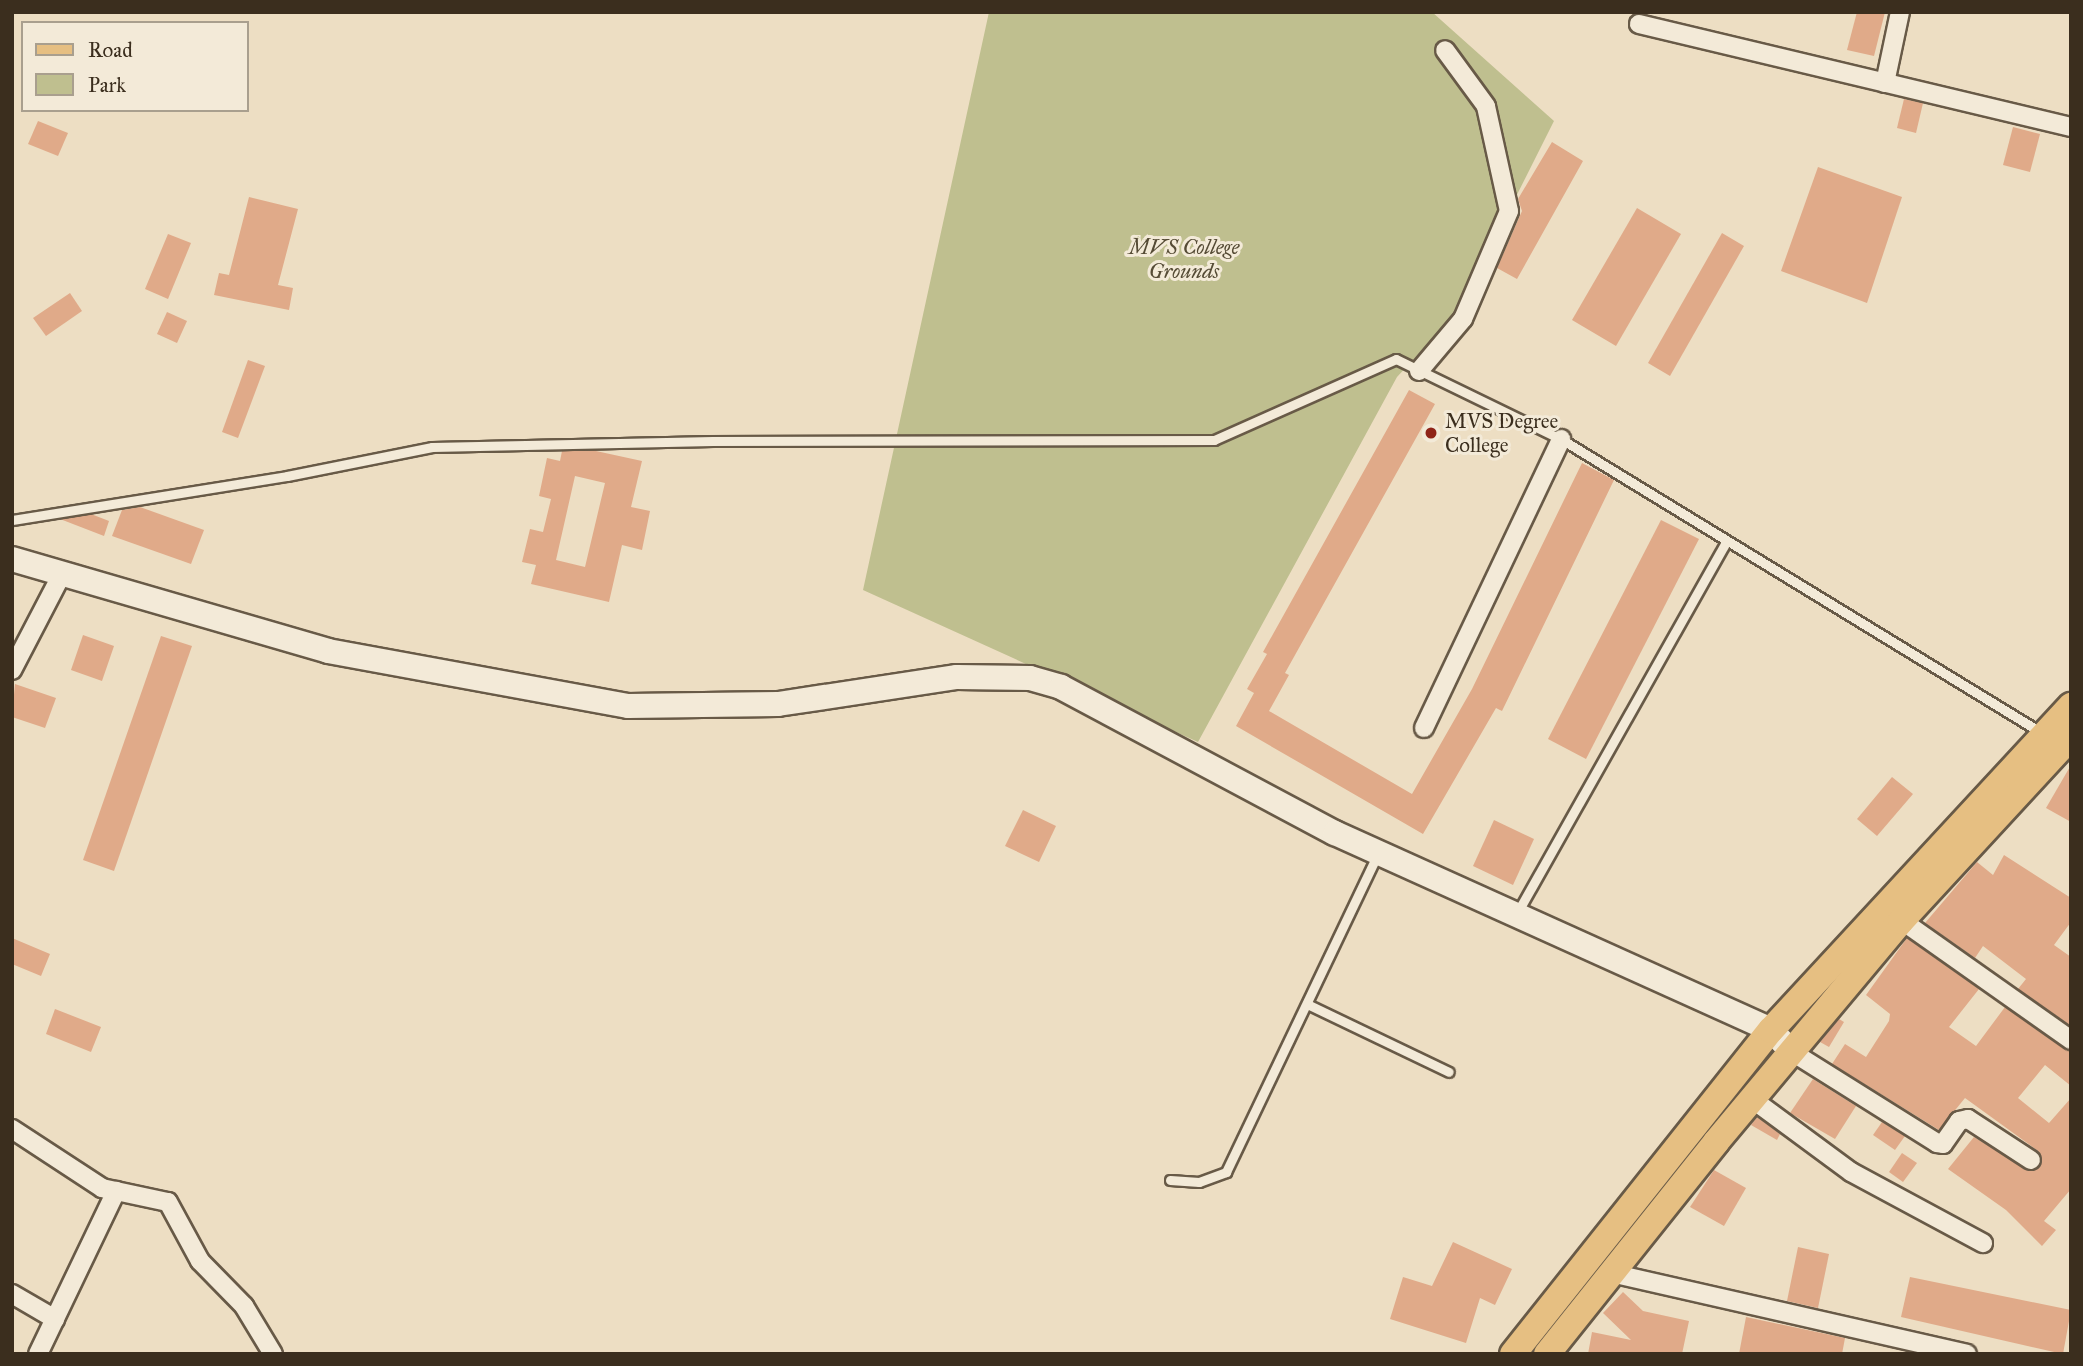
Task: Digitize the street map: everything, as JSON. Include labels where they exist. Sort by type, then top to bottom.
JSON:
[{"type":"main road","points":[[1548,1354],[1792,1052],[1893,915],[2071,706]]},
{"type":"main road","points":[[1513,1354],[1771,1030],[1893,915],[2071,737]]},
{"type":"street","points":[[1885,83],[1900,12]]},
{"type":"street","points":[[1639,24],[2071,127]]},
{"type":"street","points":[[1419,371],[1463,319],[1509,211],[1486,106],[1445,50]]},
{"type":"street","points":[[1424,728],[1561,439]]},
{"type":"street","points":[[12,559],[328,651],[628,706],[778,704],[957,677],[1030,678],[1060,687],[1378,853],[1771,1030],[1792,1052],[1937,1143],[1943,1143],[1959,1121],[1968,1119],[2031,1160]]},
{"type":"street","points":[[13,669],[62,574]]},
{"type":"street","points":[[1893,915],[2071,1040]]},
{"type":"street","points":[[1752,1099],[1851,1172],[1983,1243]]},
{"type":"street","points":[[12,1129],[102,1188],[169,1202],[200,1261],[244,1306],[273,1354]]},
{"type":"street","points":[[38,1354],[116,1191]]},
{"type":"street","points":[[1611,1273],[1966,1354]]},
{"type":"street","points":[[12,1294],[55,1319]]},
{"type":"lane","points":[[12,520],[432,447],[713,441],[1214,440],[1396,359],[1561,439],[2045,735]]},
{"type":"lane","points":[[1516,915],[1727,541]]},
{"type":"lane","points":[[1170,1180],[1199,1182],[1226,1172],[1378,853]]},
{"type":"lane","points":[[1307,1004],[1449,1072]]},
{"type":"green space","name":"MVS College Grounds","points":[[989,12],[1432,12],[1554,121],[1459,310],[1397,377],[1198,742],[863,590]]},
{"type":"building","points":[[1857,12],[1885,12],[1874,56],[1847,50]]},
{"type":"building","points":[[1904,99],[1923,103],[1916,133],[1897,128]]},
{"type":"building","points":[[38,121],[68,133],[58,156],[28,144]]},
{"type":"building","points":[[2013,127],[2040,134],[2030,172],[2003,165]]},
{"type":"building","points":[[1552,142],[1583,161],[1517,279],[1497,268],[1522,211],[1518,199]]},
{"type":"building","points":[[1818,167],[1902,197],[1867,303],[1781,271]]},
{"type":"building","points":[[249,197],[298,209],[278,285],[293,288],[289,310],[214,295],[219,273],[229,275]]},
{"type":"building","points":[[1637,208],[1681,234],[1616,346],[1572,320]]},
{"type":"building","points":[[1722,233],[1744,246],[1670,376],[1648,363]]},
{"type":"building","points":[[168,234],[191,243],[168,299],[145,289]]},
{"type":"building","points":[[70,293],[82,311],[46,336],[33,318]]},
{"type":"building","points":[[167,312],[187,321],[177,343],[157,334]]},
{"type":"building","points":[[248,360],[265,366],[238,438],[222,432]]},
{"type":"building","points":[[1409,390],[1435,404],[1285,673],[1289,675],[1269,711],[1412,794],[1472,689],[1582,463],[1614,480],[1502,711],[1496,708],[1423,834],[1236,726],[1254,693],[1247,689],[1267,654],[1263,652]]},
{"type":"building","points":[[562,451],[596,451],[642,461],[631,507],[650,511],[642,550],[622,545],[609,602],[531,584],[536,565],[522,562],[530,529],[543,532],[551,499],[539,496],[547,458],[560,461]],"holes":[[[575,476],[605,483],[585,567],[556,560]]]},
{"type":"building","points":[[140,507],[204,530],[191,564],[112,536],[122,510]]},
{"type":"building","points":[[91,514],[109,521],[104,536],[60,519]]},
{"type":"building","points":[[1661,520],[1699,539],[1586,759],[1548,739]]},
{"type":"building","points":[[83,635],[114,646],[102,681],[71,670]]},
{"type":"building","points":[[161,636],[192,646],[114,871],[83,860]]},
{"type":"building","points":[[15,684],[56,698],[45,728],[12,717]]},
{"type":"building","points":[[2071,765],[2071,822],[2046,808]]},
{"type":"building","points":[[1892,777],[1913,794],[1877,836],[1857,819]]},
{"type":"building","points":[[1023,810],[1056,826],[1039,862],[1005,846]]},
{"type":"building","points":[[1494,820],[1534,839],[1513,885],[1473,866]]},
{"type":"building","points":[[2004,855],[2071,898],[2071,922],[2054,945],[2071,957],[2071,1026],[2018,989],[2026,979],[1983,946],[1975,958],[1925,923],[1977,862],[1993,875]]},
{"type":"building","points":[[12,938],[50,954],[41,976],[12,964]]},
{"type":"building","points":[[1907,938],[1979,989],[1949,1027],[1976,1046],[2005,1007],[2071,1051],[2071,1086],[2045,1065],[2018,1098],[2049,1123],[2071,1098],[2071,1189],[2044,1221],[2056,1230],[2042,1246],[2006,1210],[1948,1169],[1974,1137],[2030,1171],[2041,1166],[2038,1151],[1965,1098],[1939,1130],[1832,1064],[1845,1044],[1866,1057],[1889,1021],[1890,1014],[1866,995]]},
{"type":"building","points":[[55,1009],[101,1027],[91,1052],[46,1034]]},
{"type":"building","points":[[1839,1019],[1844,1022],[1829,1047],[1820,1042]]},
{"type":"building","points":[[1813,1079],[1856,1106],[1835,1139],[1790,1113]]},
{"type":"building","points":[[1757,1117],[1780,1134],[1777,1140],[1751,1125]]},
{"type":"building","points":[[1882,1122],[1905,1136],[1895,1150],[1873,1135]]},
{"type":"building","points":[[1902,1153],[1917,1163],[1903,1182],[1889,1172]]},
{"type":"building","points":[[1714,1170],[1746,1188],[1724,1226],[1690,1207]]},
{"type":"building","points":[[1453,1242],[1512,1269],[1495,1305],[1480,1298],[1466,1343],[1390,1319],[1403,1277],[1432,1286]]},
{"type":"building","points":[[1798,1247],[1829,1254],[1818,1308],[1787,1301]]},
{"type":"building","points":[[1910,1277],[2071,1310],[2063,1354],[1901,1317]]},
{"type":"building","points":[[1623,1292],[1643,1311],[1689,1321],[1682,1354],[1588,1354],[1592,1332],[1631,1340],[1603,1313]]},
{"type":"building","points":[[1746,1317],[1845,1338],[1842,1354],[1739,1354]]},
{"type":"place","name":"MVS Degree College","points":[[1431,433]]}]
